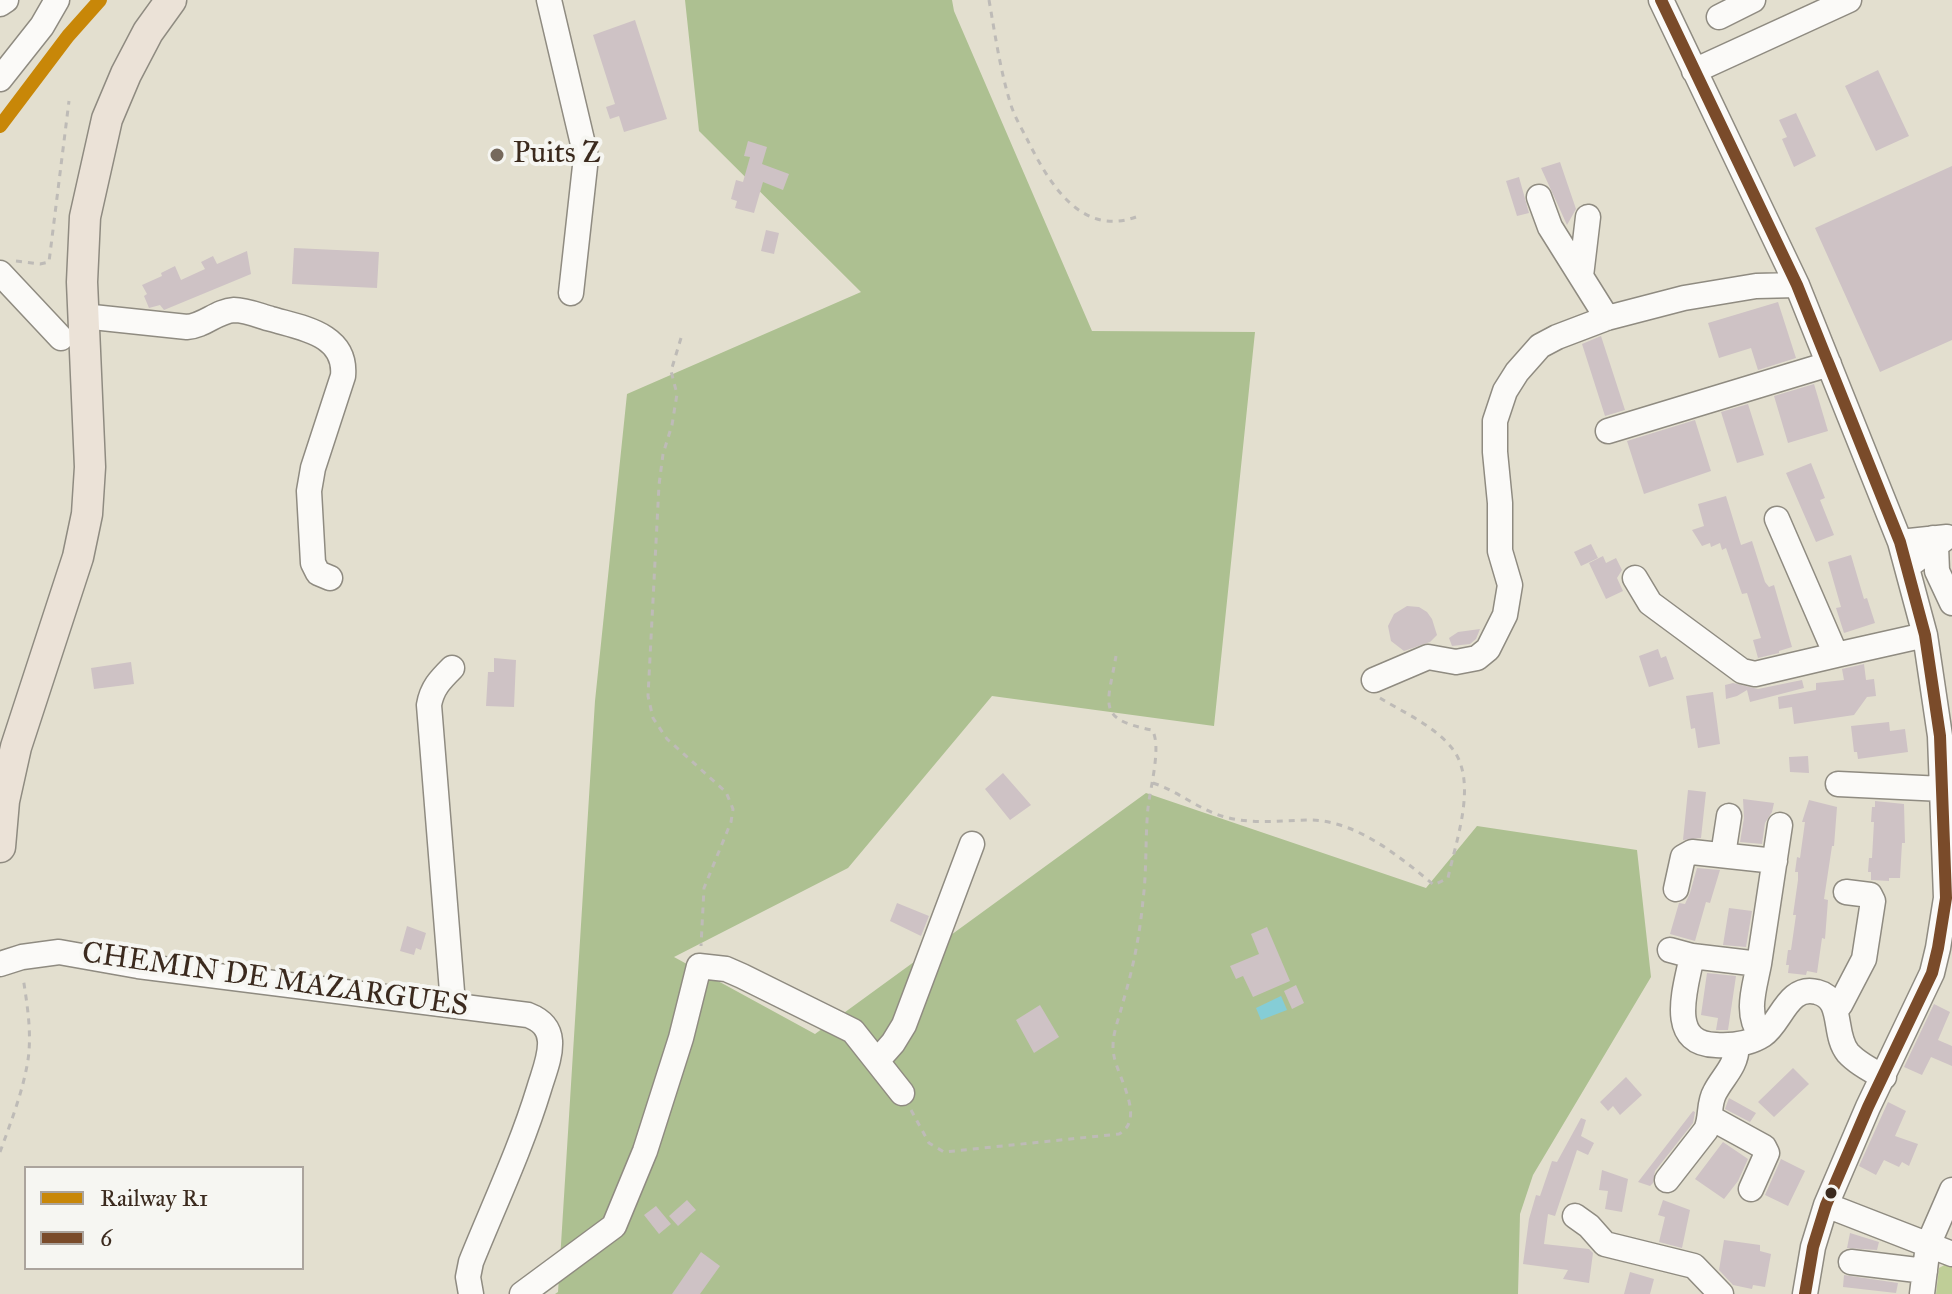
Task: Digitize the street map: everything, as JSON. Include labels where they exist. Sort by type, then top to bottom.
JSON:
[{"type":"main road","points":[[0,847],[4,801],[16,747],[78,557],[87,514],[90,467],[83,316],[85,217],[107,119],[148,32],[171,0]]},
{"type":"street","points":[[0,4],[6,0]]},
{"type":"street","points":[[0,79],[42,26],[57,0]]},
{"type":"street","points":[[549,0],[586,157],[571,293]]},
{"type":"street","points":[[1661,0],[1797,285],[1900,542],[1925,635],[1940,736],[1948,872],[1932,973],[1868,1107],[1826,1205],[1813,1247],[1805,1294]]},
{"type":"street","points":[[1719,17],[1753,0]]},
{"type":"street","points":[[1694,71],[1849,0]]},
{"type":"street","points":[[1539,197],[1550,227],[1607,318]]},
{"type":"street","points":[[1581,276],[1588,217]]},
{"type":"street","points":[[7,267],[61,338]]},
{"type":"street","points":[[1374,680],[1428,657],[1456,662],[1477,658],[1488,649],[1505,615],[1510,585],[1500,551],[1495,421],[1505,391],[1540,346],[1607,318],[1684,298],[1756,286],[1797,285]]},
{"type":"street","points":[[83,316],[194,327],[223,313],[239,311],[317,332],[330,340],[340,353],[343,376],[313,468],[309,491],[313,563],[318,573],[330,578]]},
{"type":"street","points":[[1608,431],[1829,364]]},
{"type":"street","points":[[1777,519],[1836,655]]},
{"type":"street","points":[[1900,542],[1942,539]]},
{"type":"street","points":[[1908,566],[1942,539]]},
{"type":"street","points":[[1942,539],[1937,571],[1952,603]]},
{"type":"street","points":[[1635,578],[1650,603],[1742,671],[1755,674],[1925,635]]},
{"type":"street","points":[[452,668],[431,692],[429,705],[453,1004]]},
{"type":"street","points":[[1838,784],[1943,789]]},
{"type":"street","points":[[1723,855],[1729,816]]},
{"type":"street","points":[[1761,1036],[1750,1010],[1780,825]]},
{"type":"street","points":[[877,1061],[904,1025],[972,844]]},
{"type":"street","points":[[1676,889],[1686,853],[1775,861]]},
{"type":"street","points":[[1836,1007],[1840,1005],[1864,959],[1873,901],[1870,895],[1846,892]]},
{"type":"street","name":"CHEMIN DE MAZARGUES","points":[[11,960],[59,952],[138,966],[453,1004],[539,1019],[546,1027],[550,1040],[543,1075],[530,1118],[471,1262],[468,1277],[471,1294]]},
{"type":"street","points":[[1759,964],[1681,953],[1683,1005],[1688,1031],[1696,1041],[1708,1045],[1737,1046],[1761,1036],[1786,1004],[1798,994],[1813,990],[1826,995],[1836,1007],[1836,1026],[1848,1052],[1884,1077]]},
{"type":"street","points":[[522,1294],[614,1226],[645,1151],[681,1038],[699,966],[726,969],[853,1031],[902,1093]]},
{"type":"street","points":[[1667,1180],[1706,1130],[1714,1093],[1733,1066],[1737,1046]]},
{"type":"street","points":[[1711,1118],[1764,1147],[1767,1153],[1751,1189]]},
{"type":"street","points":[[1851,1262],[1924,1283],[1928,1245],[1952,1190]]},
{"type":"street","points":[[1826,1205],[1952,1254]]},
{"type":"street","points":[[1575,1216],[1605,1244],[1694,1266],[1721,1294]]},
{"type":"path","points":[[989,0],[1010,106],[1044,173],[1064,199],[1094,219],[1120,223],[1136,217]]},
{"type":"path","points":[[7,267],[49,262],[69,101]]},
{"type":"path","points":[[681,338],[671,371],[677,394],[659,485],[648,696],[653,718],[667,739],[726,792],[733,809],[731,822],[704,888],[699,966]]},
{"type":"path","points":[[902,1093],[929,1143],[944,1152],[1119,1134],[1127,1130],[1131,1120],[1130,1107],[1113,1054],[1114,1037],[1137,947],[1144,898],[1156,736],[1152,730],[1127,725],[1114,717],[1108,702],[1116,656]]},
{"type":"path","points":[[1151,783],[1172,789],[1204,809],[1226,817],[1262,823],[1312,820],[1338,823],[1399,856],[1434,885],[1440,884],[1448,878],[1467,785],[1460,761],[1451,746],[1435,733],[1370,689],[1367,683],[1374,680]]},
{"type":"path","points":[[0,1152],[28,1059],[29,1019],[11,960]]},
{"type":"green space","points":[[685,0],[952,0],[954,11],[1092,331],[1255,332],[1214,726],[992,696],[848,868],[674,957],[815,1034],[1146,793],[1426,888],[1477,826],[1637,850],[1651,977],[1533,1175],[1520,1214],[1518,1294],[555,1294],[558,1292],[595,701],[627,394],[861,292],[699,131]]},
{"type":"green space","points":[[1948,1263],[1952,1265],[1952,1294],[1936,1294],[1939,1268]]},
{"type":"water","points":[[1281,996],[1287,1010],[1261,1020],[1256,1008]]},
{"type":"building","points":[[635,20],[667,119],[624,132],[619,116],[610,119],[606,107],[615,104],[593,35]]},
{"type":"building","points":[[1878,70],[1909,136],[1876,151],[1845,86]]},
{"type":"building","points":[[1796,113],[1816,156],[1794,167],[1782,139],[1787,137],[1779,120]]},
{"type":"building","points":[[748,141],[767,147],[762,164],[789,174],[783,190],[763,182],[754,213],[735,208],[737,201],[731,199],[736,180],[743,182],[750,157],[744,156]]},
{"type":"building","points":[[1560,162],[1576,209],[1567,225],[1541,168]]},
{"type":"building","points":[[1952,166],[1952,340],[1880,372],[1815,228]]},
{"type":"building","points":[[1519,177],[1529,213],[1517,216],[1506,181]]},
{"type":"building","points":[[766,230],[779,233],[774,254],[761,251]]},
{"type":"building","points":[[294,248],[379,252],[377,288],[292,284]]},
{"type":"building","points":[[247,251],[251,274],[164,310],[160,305],[149,308],[142,285],[162,276],[161,273],[175,266],[181,280],[205,269],[201,262],[213,256],[217,264]]},
{"type":"building","points":[[1778,302],[1796,358],[1758,370],[1751,348],[1719,358],[1708,323]]},
{"type":"building","points":[[1601,336],[1625,410],[1605,416],[1582,344]]},
{"type":"building","points":[[1814,384],[1828,431],[1788,443],[1774,396]]},
{"type":"building","points":[[1748,404],[1764,455],[1737,463],[1721,412]]},
{"type":"building","points":[[1695,420],[1711,471],[1644,494],[1627,441]]},
{"type":"building","points":[[1811,463],[1825,498],[1820,500],[1834,535],[1816,542],[1786,473]]},
{"type":"building","points":[[1726,496],[1741,545],[1752,541],[1765,582],[1769,587],[1774,585],[1792,647],[1779,653],[1758,658],[1753,640],[1761,638],[1747,593],[1742,594],[1726,548],[1722,550],[1720,543],[1711,547],[1710,543],[1702,546],[1692,530],[1704,526],[1698,504]]},
{"type":"building","points":[[1591,544],[1598,558],[1581,566],[1574,552]]},
{"type":"building","points":[[1851,555],[1875,623],[1844,633],[1836,608],[1841,607],[1828,562]]},
{"type":"building","points":[[1603,556],[1606,563],[1616,558],[1622,570],[1617,578],[1623,591],[1606,599],[1589,563]]},
{"type":"building","points":[[1407,606],[1419,607],[1427,612],[1437,635],[1430,642],[1404,651],[1391,641],[1388,626],[1394,614]]},
{"type":"building","points":[[1480,629],[1470,644],[1452,646],[1449,638],[1458,632]]},
{"type":"building","points":[[1658,649],[1661,658],[1666,656],[1674,679],[1649,687],[1639,656]]},
{"type":"building","points":[[494,658],[516,660],[514,707],[486,706],[488,672],[494,672]]},
{"type":"building","points":[[131,662],[134,684],[94,689],[91,668]]},
{"type":"building","points":[[1864,664],[1866,680],[1874,679],[1876,696],[1867,697],[1854,715],[1794,724],[1792,707],[1779,709],[1778,697],[1816,690],[1816,683],[1844,680],[1842,669]]},
{"type":"building","points":[[1802,680],[1804,688],[1750,702],[1747,690],[1726,699],[1725,685],[1733,683],[1758,689]]},
{"type":"building","points":[[1713,692],[1720,744],[1698,748],[1695,728],[1691,729],[1686,696]]},
{"type":"building","points":[[1889,722],[1890,731],[1905,729],[1908,752],[1858,759],[1857,752],[1854,752],[1851,726]]},
{"type":"building","points":[[1808,756],[1809,773],[1790,772],[1789,757]]},
{"type":"building","points":[[1003,773],[1031,805],[1010,820],[985,789]]},
{"type":"building","points":[[1688,790],[1706,792],[1701,838],[1683,840]]},
{"type":"building","points":[[1743,799],[1774,803],[1765,823],[1762,844],[1740,842]]},
{"type":"building","points":[[1809,800],[1837,807],[1834,846],[1824,899],[1828,900],[1825,939],[1822,938],[1817,973],[1807,971],[1806,975],[1788,973],[1789,965],[1786,965],[1796,915],[1793,915],[1798,880],[1798,872],[1795,872],[1797,857],[1800,858],[1805,822],[1802,822]]},
{"type":"building","points":[[1875,801],[1904,804],[1905,843],[1902,843],[1900,878],[1889,878],[1889,881],[1871,880],[1871,872],[1868,872],[1869,858],[1872,858],[1874,822],[1871,822]]},
{"type":"building","points":[[1697,868],[1720,870],[1710,903],[1706,902],[1695,941],[1670,934],[1679,903],[1685,904]]},
{"type":"building","points":[[897,903],[929,916],[921,936],[890,921]]},
{"type":"building","points":[[1729,908],[1752,911],[1746,947],[1723,945]]},
{"type":"building","points":[[407,926],[426,933],[421,950],[416,948],[414,955],[400,951]]},
{"type":"building","points":[[1267,927],[1290,981],[1253,997],[1243,976],[1236,979],[1230,966],[1259,954],[1251,934]]},
{"type":"building","points":[[1707,973],[1736,976],[1728,1030],[1716,1030],[1718,1018],[1701,1015]]},
{"type":"building","points":[[1296,985],[1304,1003],[1292,1009],[1284,991]]},
{"type":"building","points":[[1934,1004],[1950,1012],[1938,1040],[1952,1046],[1952,1066],[1931,1057],[1922,1075],[1904,1067]]},
{"type":"building","points":[[1040,1005],[1059,1037],[1034,1053],[1016,1020]]},
{"type":"building","points":[[1793,1068],[1809,1084],[1774,1117],[1758,1102]]},
{"type":"building","points":[[1626,1077],[1642,1095],[1620,1115],[1613,1106],[1608,1111],[1600,1102]]},
{"type":"building","points":[[1729,1098],[1756,1113],[1750,1122],[1725,1109]]},
{"type":"building","points":[[1888,1102],[1906,1111],[1895,1136],[1918,1144],[1909,1166],[1902,1162],[1899,1167],[1884,1160],[1876,1175],[1859,1166]]},
{"type":"building","points":[[1693,1111],[1693,1123],[1655,1171],[1653,1183],[1650,1186],[1638,1182]]},
{"type":"building","points":[[1581,1118],[1586,1120],[1581,1136],[1594,1143],[1588,1155],[1577,1150],[1555,1216],[1548,1214],[1544,1244],[1589,1249],[1593,1253],[1589,1283],[1563,1279],[1568,1270],[1523,1264],[1529,1219],[1536,1195],[1540,1196],[1552,1161],[1557,1162]]},
{"type":"building","points":[[1723,1142],[1748,1159],[1738,1181],[1724,1199],[1695,1179]]},
{"type":"building","points":[[1781,1159],[1805,1171],[1788,1206],[1765,1195]]},
{"type":"building","points":[[1602,1170],[1628,1179],[1622,1212],[1605,1209],[1608,1191],[1599,1190]]},
{"type":"building","points":[[687,1200],[696,1210],[678,1226],[669,1216]]},
{"type":"building","points":[[1663,1200],[1690,1210],[1682,1248],[1659,1242],[1665,1217],[1658,1215]]},
{"type":"building","points":[[656,1206],[671,1224],[659,1234],[644,1215]]},
{"type":"building","points":[[1850,1233],[1879,1242],[1877,1250],[1847,1248]]},
{"type":"building","points":[[1724,1240],[1760,1245],[1760,1251],[1771,1254],[1765,1287],[1753,1285],[1752,1289],[1733,1285],[1719,1270]]},
{"type":"building","points":[[701,1252],[720,1266],[700,1294],[672,1294]]},
{"type":"building","points":[[1630,1272],[1654,1279],[1650,1294],[1624,1294]]},
{"type":"building","points":[[1844,1275],[1898,1283],[1896,1293],[1843,1287]]},
{"type":"rail line","name":"R1","points":[[0,126],[68,36],[100,0]]},
{"type":"transit line","name":"6","points":[[1661,0],[1797,285],[1900,542],[1925,635],[1940,736],[1946,898],[1932,973],[1868,1107],[1826,1205],[1813,1247],[1805,1294]]},
{"type":"place","name":"Puits Z","points":[[497,155]]}]
